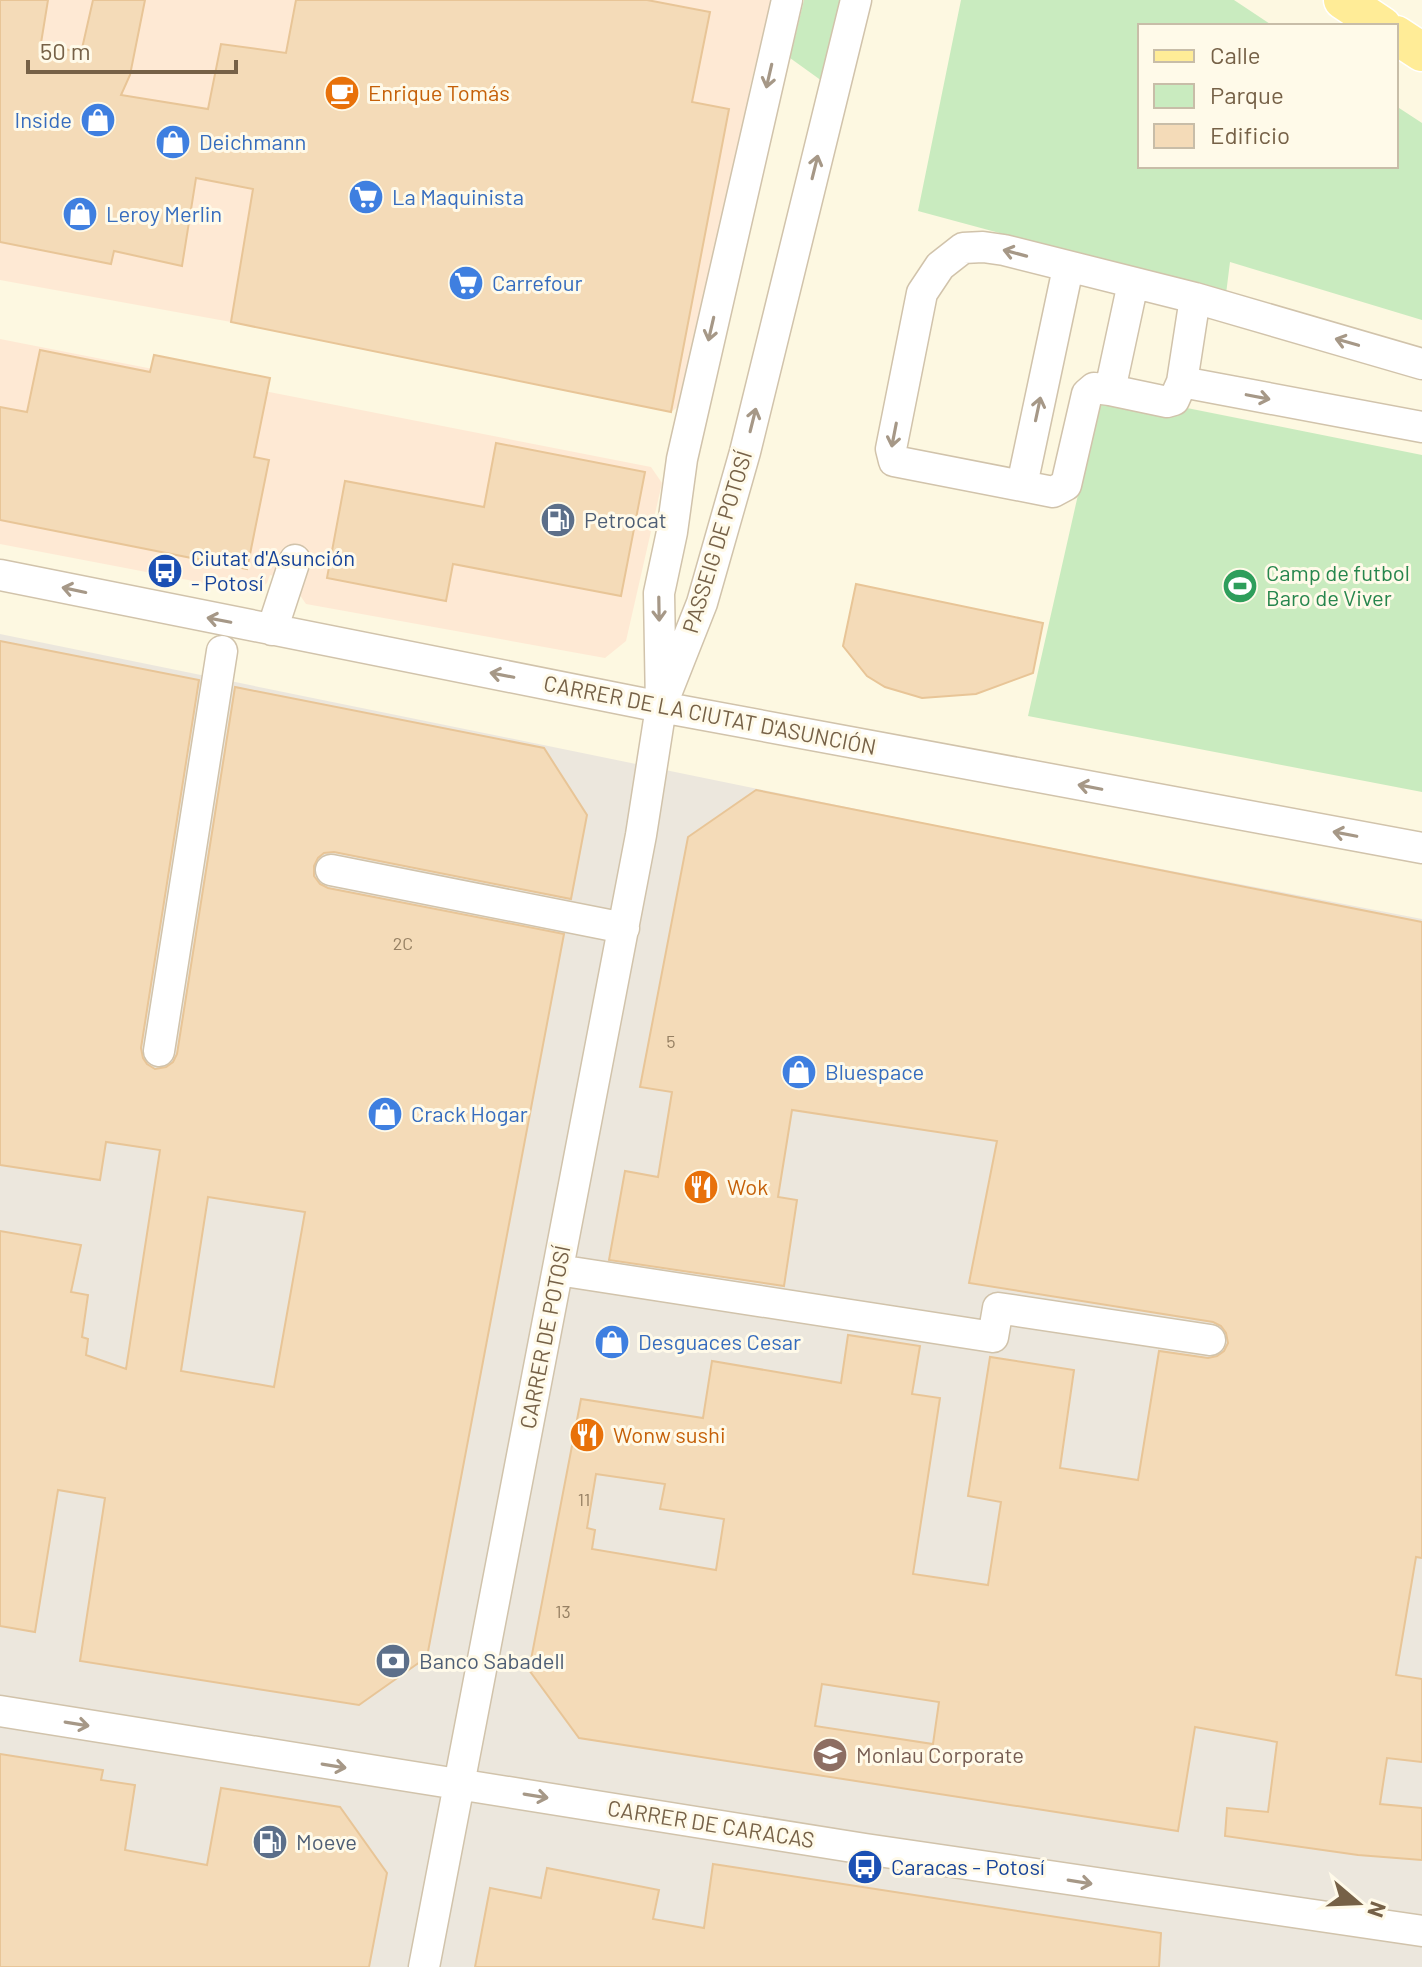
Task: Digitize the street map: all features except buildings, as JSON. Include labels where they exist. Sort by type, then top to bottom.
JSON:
[{"type":"main road","points":[[1343,0],[1379,24]]},
{"type":"main road","points":[[1398,36],[1422,52]]},
{"type":"street","name":"PASSEIG DE POTOSÍ","points":[[661,707],[659,593],[672,532],[682,459],[787,0]]},
{"type":"street","name":"PASSEIG DE POTOSÍ","points":[[661,707],[702,603],[745,452],[856,0]]},
{"type":"street","points":[[1195,298],[1178,394],[1167,402],[1094,388],[1087,394],[1066,485],[1053,492],[894,461],[891,449],[922,293],[940,266],[963,248],[1004,250],[1195,298],[1422,364]]},
{"type":"street","points":[[1022,485],[1068,268]]},
{"type":"street","points":[[1110,390],[1133,283]]},
{"type":"street","points":[[1182,382],[1422,427]]},
{"type":"street","points":[[272,630],[295,560]]},
{"type":"street","name":"CARRER DE LA CIUTAT D'ASUNCIÓN","points":[[0,575],[661,707],[1422,848]]},
{"type":"street","points":[[159,1051],[222,651]]},
{"type":"street","name":"CARRER DE POTOSÍ","points":[[424,1967],[624,928],[661,707]]},
{"type":"street","points":[[331,870],[624,928]]},
{"type":"street","points":[[558,1270],[993,1337],[998,1308],[1210,1340]]},
{"type":"street","name":"CARRER DE CARACAS","points":[[0,1711],[1169,1896],[1422,1931]]},
{"type":"shaded area","name":"La Maquinista","points":[[0,0],[771,0],[749,91],[751,114],[679,406],[671,412],[231,322],[0,280]]},
{"type":"shaded area","points":[[0,339],[651,467],[662,483],[626,641],[605,658],[306,604],[297,591],[296,581],[270,575],[267,583],[256,593],[0,544]]},
{"type":"shaded area","points":[[0,634],[954,829],[1422,919],[1422,1967],[0,1967]]},
{"type":"green space","points":[[804,0],[841,0],[822,81],[790,58]]},
{"type":"green space","points":[[961,0],[1234,0],[1270,24],[1138,24],[1138,168],[1398,168],[1398,107],[1422,123],[1422,320],[1230,262],[1226,294],[918,211]]},
{"type":"green space","name":"Camp de futbol Baro de Viver","points":[[1101,393],[1422,455],[1422,792],[1028,716]]},
{"type":"place","name":"Enrique Tomás","points":[[342,93]]},
{"type":"place","name":"Inside","points":[[98,120]]},
{"type":"place","name":"Deichmann","points":[[173,142]]},
{"type":"place","name":"La Maquinista","points":[[366,197]]},
{"type":"place","name":"Leroy Merlin","points":[[80,214]]},
{"type":"place","name":"Carrefour","points":[[466,283]]},
{"type":"place","name":"Petrocat","points":[[558,520]]},
{"type":"place","name":"Ciutat d'Asunción - Potosí","points":[[165,571]]},
{"type":"place","name":"Camp de futbol Baro de Viver","points":[[1240,586]]},
{"type":"place","name":"Bluespace","points":[[799,1072]]},
{"type":"place","name":"Crack Hogar","points":[[385,1114]]},
{"type":"place","name":"Wok","points":[[701,1187]]},
{"type":"place","name":"Desguaces Cesar","points":[[612,1342]]},
{"type":"place","name":"Wonw sushi","points":[[587,1435]]},
{"type":"place","name":"Banco Sabadell","points":[[393,1661]]},
{"type":"place","name":"Monlau Corporate","points":[[830,1755]]},
{"type":"place","name":"Moeve","points":[[270,1842]]},
{"type":"place","name":"Caracas - Potosí","points":[[865,1867]]}]
